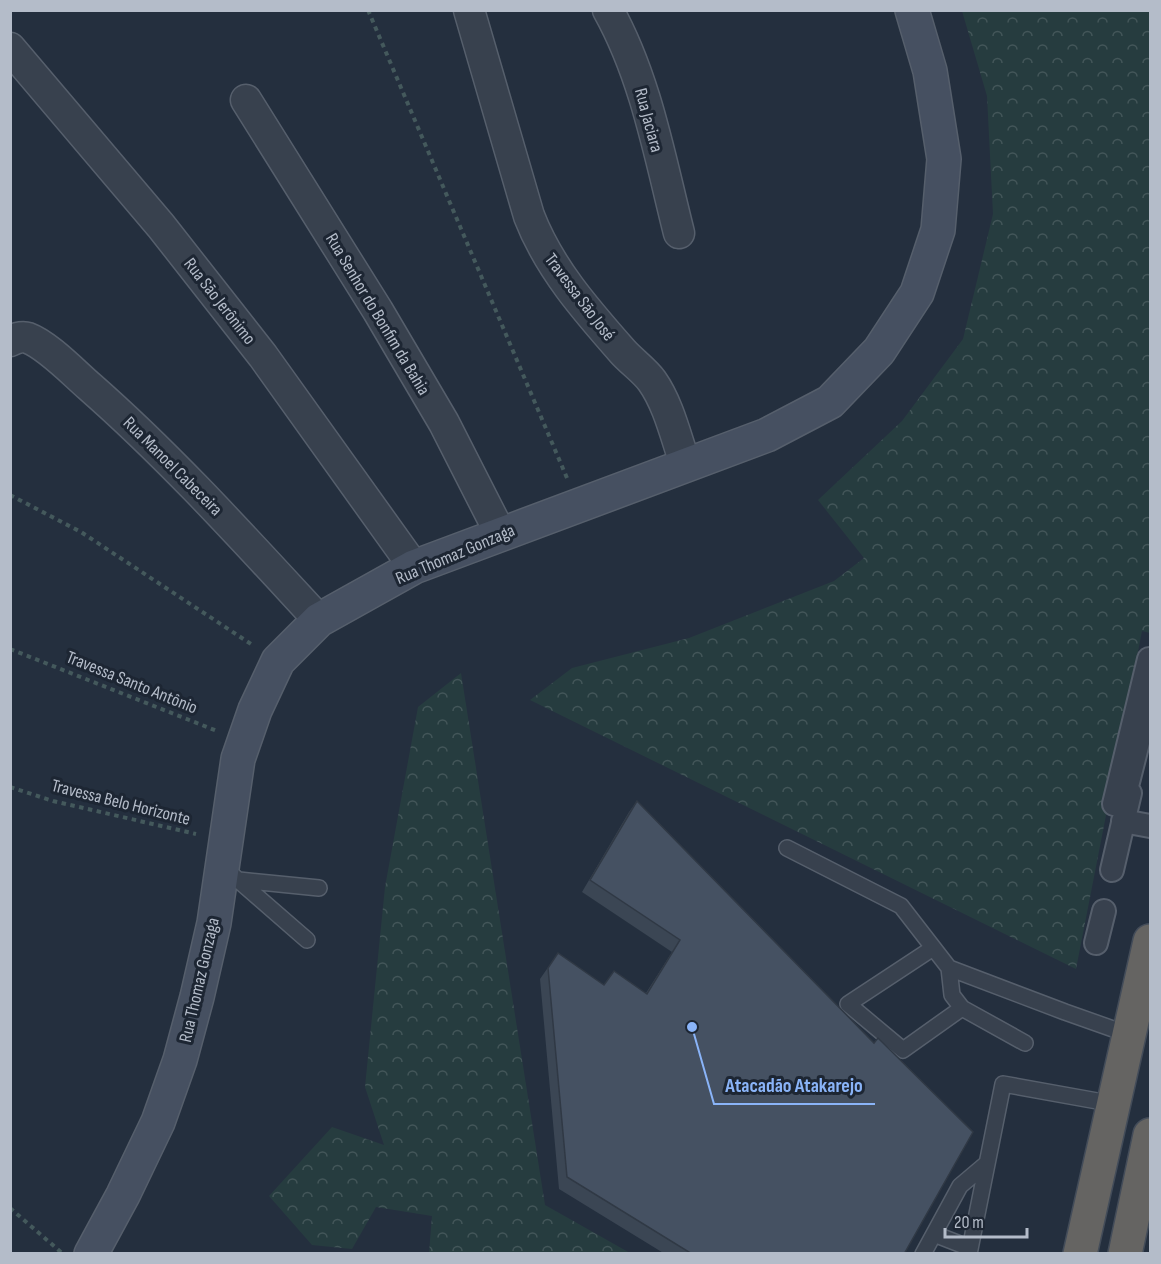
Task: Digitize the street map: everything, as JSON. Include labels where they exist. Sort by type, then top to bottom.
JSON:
[{"type":"highway","points":[[1080,1254],[1149,947]]},
{"type":"highway","points":[[1125,1254],[1150,1136]]},
{"type":"main road","name":"Rua Thomaz Gonzaga","points":[[91,1254],[123,1195],[158,1122],[180,1060],[229,862],[238,759],[255,710],[278,661],[319,620],[414,567],[767,435],[830,402],[879,351],[917,293],[938,230],[944,159],[930,71],[912,10]]},
{"type":"street","name":"Travessa São José","points":[[469,10],[529,216],[540,244],[584,308],[637,367],[651,378],[660,393],[686,466]]},
{"type":"street","name":"Rua Jaciara","points":[[608,10],[629,55],[642,92],[679,233]]},
{"type":"street","name":"Rua São Jerônimo","points":[[10,48],[161,226],[263,356],[414,567]]},
{"type":"street","name":"Rua Senhor do Bonfim da Bahia","points":[[246,100],[378,311],[444,423],[500,533]]},
{"type":"street","name":"Rua Manoel Cabeceira","points":[[10,340],[16,337],[27,338],[51,353],[129,422],[233,527],[319,620]]},
{"type":"street","points":[[1150,659],[1114,804],[1122,806],[1150,695]]},
{"type":"street","points":[[1112,870],[1150,714]]},
{"type":"street","points":[[1123,820],[1150,826]]},
{"type":"street","points":[[1096,943],[1104,911]]},
{"type":"lane","points":[[787,848],[901,906],[949,968],[1130,1035]]},
{"type":"lane","points":[[229,862],[319,888]]},
{"type":"lane","points":[[229,862],[307,940]]},
{"type":"lane","points":[[933,948],[848,1004],[903,1050],[962,1008]]},
{"type":"lane","points":[[949,968],[952,994],[962,1008],[1025,1043]]},
{"type":"lane","points":[[934,1234],[970,1251],[1003,1084],[1114,1104]]},
{"type":"lane","points":[[923,1254],[960,1186],[986,1164]]},
{"type":"path","points":[[368,10],[578,507]]},
{"type":"path","points":[[10,495],[81,532],[258,649]]},
{"type":"path","name":"Travessa Santo Antônio","points":[[10,649],[243,742]]},
{"type":"path","name":"Travessa Belo Horizonte","points":[[10,787],[229,862]]},
{"type":"path","points":[[10,1208],[63,1254]]},
{"type":"green space","points":[[962,11],[1150,11],[1150,633],[1142,631],[1076,969],[530,700],[572,668],[689,638],[834,581],[864,558],[818,500],[902,421],[963,339],[993,214],[987,96]]},
{"type":"green space","points":[[461,673],[545,1205],[630,1253],[429,1253],[432,1216],[376,1207],[352,1249],[312,1245],[269,1196],[332,1127],[384,1145],[365,1087],[385,887],[418,707]]},
{"type":"building","points":[[637,801],[874,1043],[878,1038],[973,1132],[904,1254],[692,1254],[567,1177],[548,968],[558,953],[604,985],[614,971],[647,994],[680,940],[590,880]]},
{"type":"place","name":"Atacadão Atakarejo","points":[[692,1027]]}]
